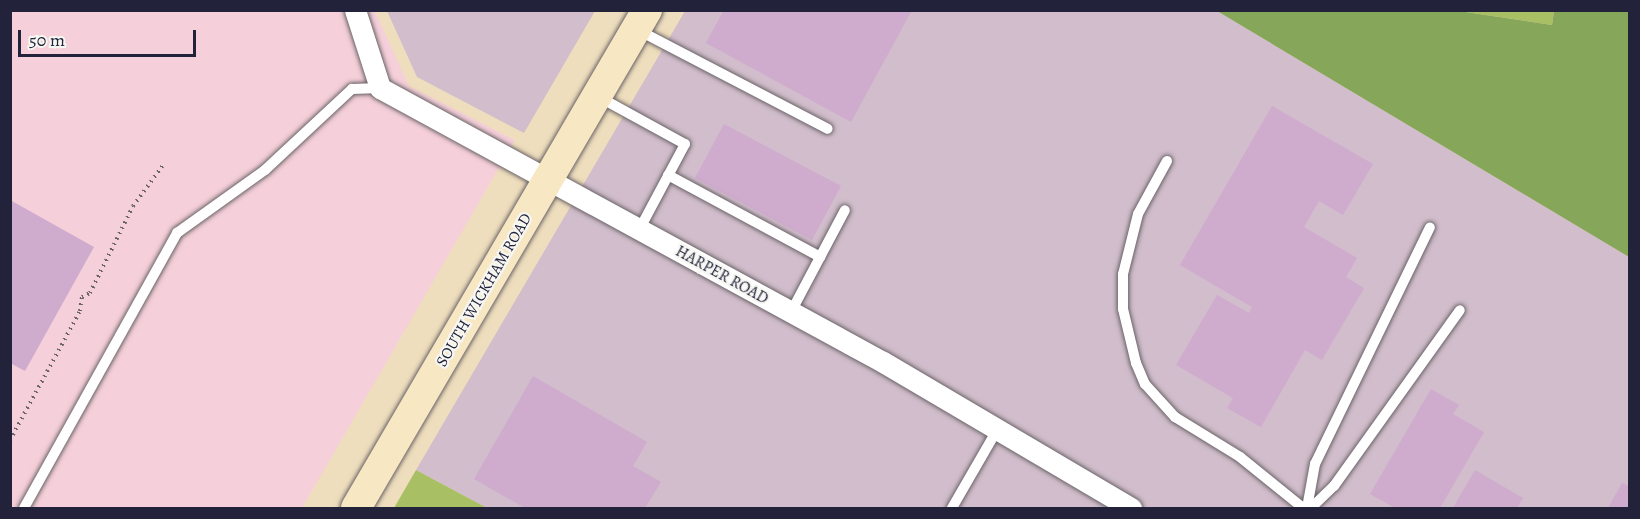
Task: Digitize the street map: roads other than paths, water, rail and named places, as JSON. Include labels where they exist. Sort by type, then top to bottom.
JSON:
[{"type":"main road","name":"SOUTH WICKHAM ROAD","points":[[356,508],[641,20]]},
{"type":"street","points":[[354,10],[380,88]]},
{"type":"street","name":"HARPER ROAD","points":[[380,88],[791,312],[1131,508]]},
{"type":"lane","points":[[641,20],[828,129]]},
{"type":"lane","points":[[605,84],[685,144],[639,230]]},
{"type":"lane","points":[[24,508],[177,233],[265,170],[352,89],[380,88]]},
{"type":"lane","points":[[1167,160],[1138,214],[1123,274],[1123,309],[1136,363],[1145,384],[1175,417],[1240,457],[1307,508]]},
{"type":"lane","points":[[669,175],[820,257]]},
{"type":"lane","points":[[791,312],[845,210]]},
{"type":"lane","points":[[1307,508],[1314,464],[1430,227]]},
{"type":"lane","points":[[1307,508],[1334,486],[1460,310]]},
{"type":"lane","points":[[952,508],[996,430]]}]
